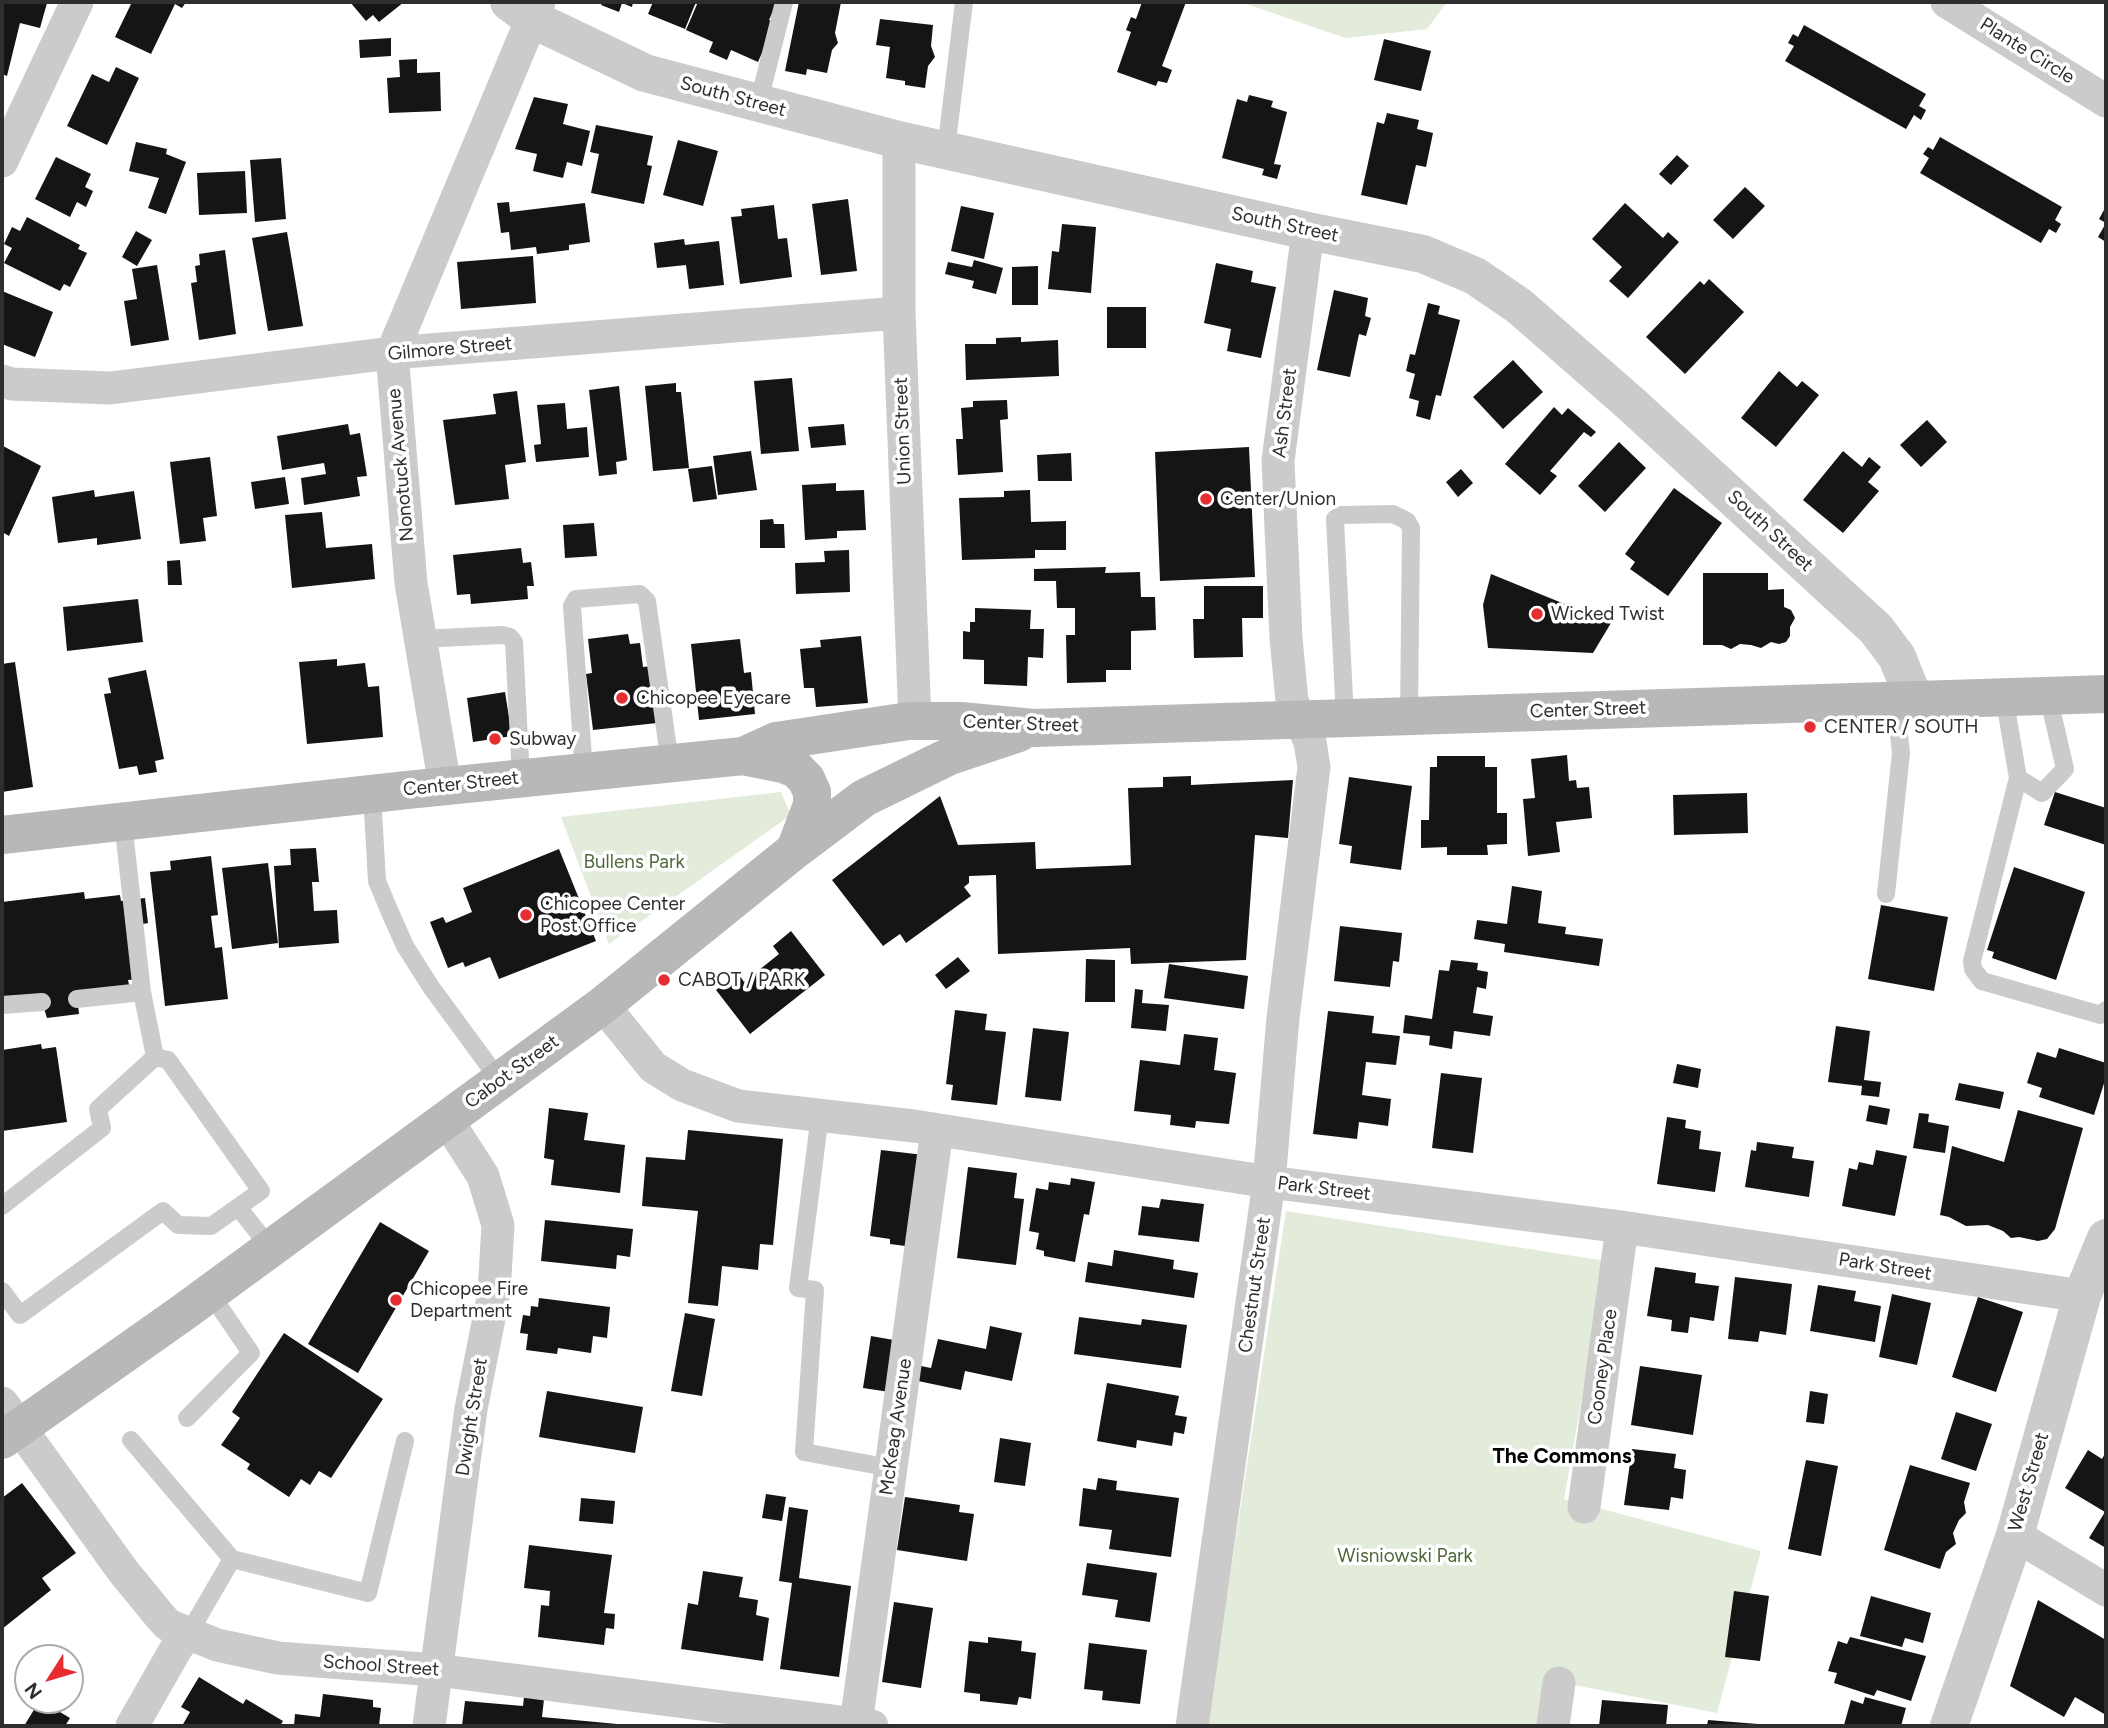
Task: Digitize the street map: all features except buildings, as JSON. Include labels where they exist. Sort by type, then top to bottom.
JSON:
[{"type":"main road","name":"Center Street","points":[[2,835],[743,756],[776,741],[915,721],[961,721],[1034,728],[2101,695]]},
{"type":"main road","points":[[864,798],[893,766],[915,721]]},
{"type":"main road","name":"Cabot Street","points":[[8,1423],[210,1293],[271,1249],[603,1005],[795,850],[864,798],[950,756],[1034,728]]},
{"type":"main road","points":[[743,756],[783,764],[796,769],[806,779],[813,792],[812,805],[795,850]]},
{"type":"street","points":[[2,161],[11,121],[77,2]]},
{"type":"street","name":"Plante Circle","points":[[1947,2],[2106,101]]},
{"type":"street","name":"South Street","points":[[527,8],[645,74],[899,140],[1423,254],[1475,276],[1519,306],[1630,403],[1876,629],[1897,657],[1905,699]]},
{"type":"street","name":"Nonotuck Avenue","points":[[446,786],[411,583],[392,353],[527,8]]},
{"type":"street","name":"Union Street","points":[[899,140],[899,313],[915,721]]},
{"type":"street","name":"Ash Street","points":[[1300,720],[1292,701],[1286,638],[1278,461],[1308,231]]},
{"type":"street","name":"Gilmore Street","points":[[2,381],[12,384],[110,388],[392,353],[899,313]]},
{"type":"street","name":"Chestnut Street","points":[[1192,1726],[1269,1182],[1283,1018],[1314,767],[1310,742],[1300,720]]},
{"type":"street","name":"Park Street","points":[[603,1005],[653,1067],[682,1085],[738,1106],[937,1130],[1269,1182],[1622,1227],[2082,1296]]},
{"type":"street","name":"Dwight Street","points":[[429,1726],[471,1409],[494,1293],[498,1225],[483,1176],[447,1120]]},
{"type":"street","name":"McKeag Avenue","points":[[864,1725],[891,1468],[937,1130]]},
{"type":"street","name":"Cooney Place","points":[[1584,1507],[1622,1227]]},
{"type":"street","name":"West Street","points":[[1949,1726],[2015,1535],[2082,1296],[2106,1238]]},
{"type":"street","name":"School Street","points":[[8,1423],[123,1571],[169,1625],[217,1645],[278,1658],[436,1670],[864,1725]]},
{"type":"street","points":[[2015,1535],[2106,1590]]},
{"type":"street","points":[[132,1726],[177,1647],[189,1633]]},
{"type":"street","points":[[1553,1726],[1559,1683]]},
{"type":"lane","points":[[758,105],[784,2]]},
{"type":"lane","points":[[946,150],[964,2]]},
{"type":"lane","points":[[1345,718],[1335,519],[1341,514],[1393,514],[1407,521],[1411,528],[1409,716]]},
{"type":"lane","points":[[584,772],[572,606],[576,599],[640,594],[647,601],[670,763]]},
{"type":"lane","points":[[421,639],[502,635],[510,637],[514,642],[521,778]]},
{"type":"lane","points":[[2018,778],[2042,793],[2065,769],[2048,695]]},
{"type":"lane","points":[[2004,696],[2018,778],[1972,961],[1973,970],[1982,981],[2101,1014],[2106,1010]]},
{"type":"lane","points":[[1886,894],[1905,699]]},
{"type":"lane","points":[[372,794],[377,881],[405,946],[431,987],[500,1081]]},
{"type":"lane","points":[[123,822],[142,992],[155,1057]]},
{"type":"lane","points":[[78,999],[142,992]]},
{"type":"lane","points":[[2,1005],[42,1002]]},
{"type":"lane","points":[[2,1206],[102,1128],[98,1109],[155,1057]]},
{"type":"lane","points":[[2,1291],[20,1315],[163,1211],[178,1225],[211,1226],[261,1191],[168,1060],[155,1057]]},
{"type":"lane","points":[[820,1115],[798,1288],[815,1290],[804,1452],[891,1468]]},
{"type":"lane","points":[[238,1207],[271,1249]]},
{"type":"lane","points":[[187,1418],[251,1353],[210,1293]]},
{"type":"lane","points":[[131,1440],[232,1559],[368,1592],[405,1441]]},
{"type":"lane","points":[[189,1633],[232,1559]]},
{"type":"green space","points":[[1241,2],[1447,2],[1427,29],[1345,38]]},
{"type":"green space","name":"Bullens Park","points":[[781,792],[791,815],[609,944],[561,817]]},
{"type":"green space","name":"Wisniowski Park","points":[[1286,1211],[1606,1261],[1564,1499],[1761,1551],[1717,1713],[1554,1681],[1544,1726],[1207,1726]]},
{"type":"place","name":"Center/Union","points":[[1206,499]]},
{"type":"place","name":"Wicked Twist","points":[[1537,614]]},
{"type":"place","name":"Chicopee Eyecare","points":[[622,698]]},
{"type":"place","name":"CENTER / SOUTH","points":[[1810,727]]},
{"type":"place","name":"Subway","points":[[495,739]]},
{"type":"place","name":"Chicopee Center Post Office","points":[[526,915]]},
{"type":"place","name":"CABOT / PARK","points":[[664,980]]},
{"type":"place","name":"Chicopee Fire Department","points":[[396,1300]]},
{"type":"district","name":"The Commons","points":[[1562,1457]]}]
